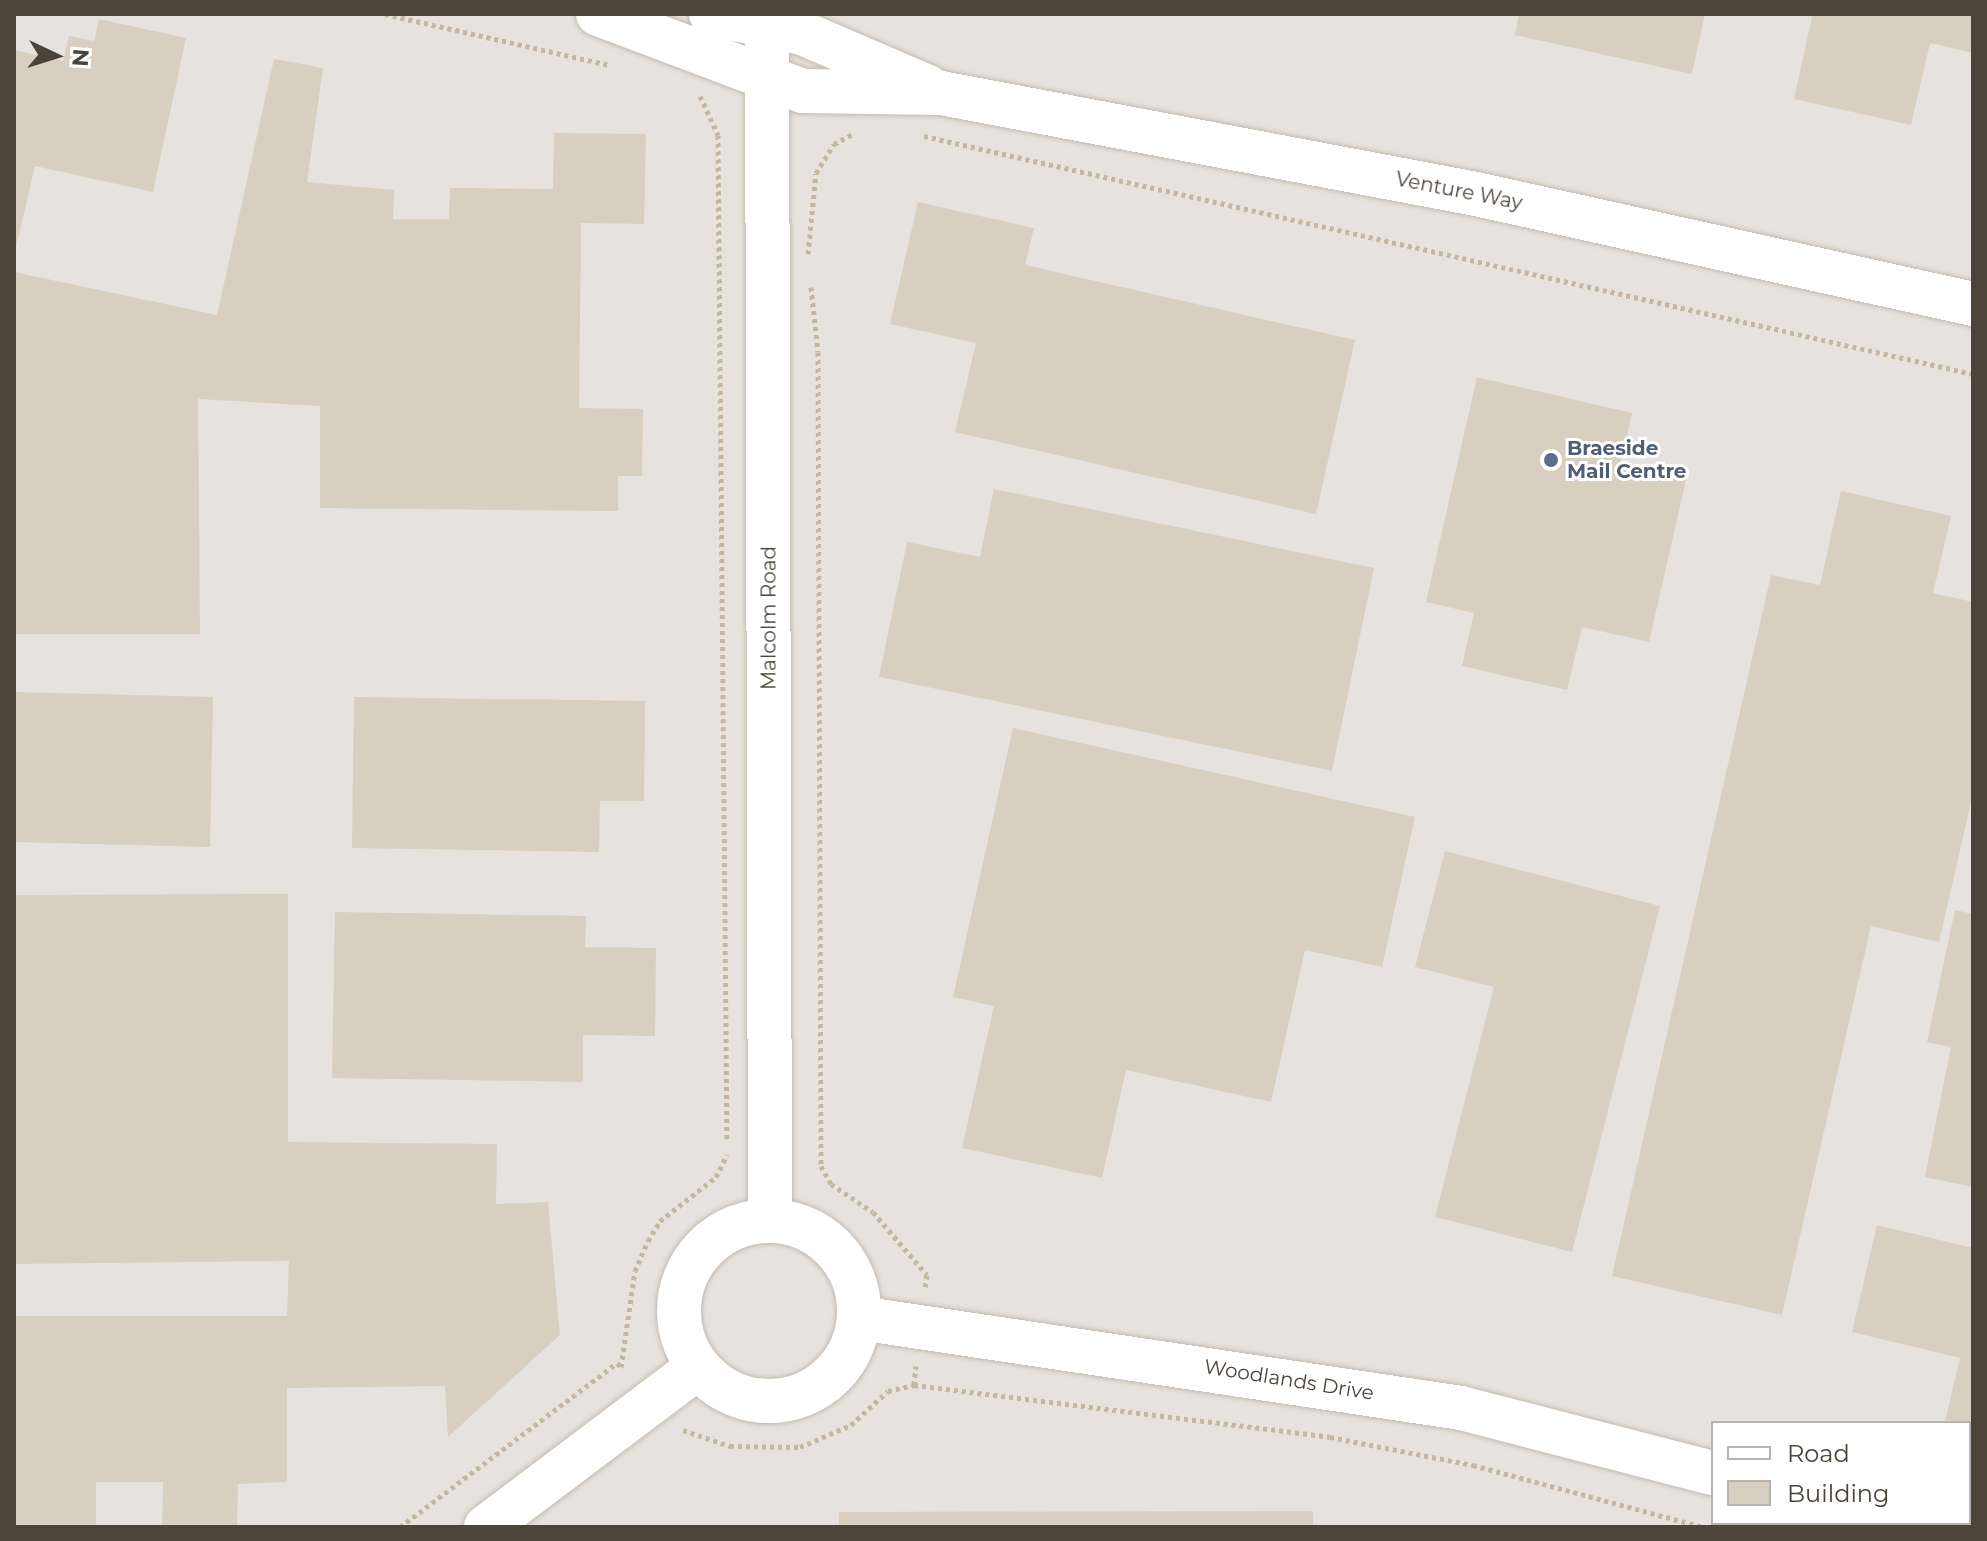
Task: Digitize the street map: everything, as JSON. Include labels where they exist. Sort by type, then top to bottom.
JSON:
[{"type":"street","name":"Venture Way","points":[[598,14],[768,80],[837,96],[941,93],[1476,194],[1973,304]]},
{"type":"street","name":"Venture Way","points":[[711,14],[767,18],[941,93]]},
{"type":"street","name":"Malcolm Road","points":[[767,18],[770,1221]]},
{"type":"street","points":[[770,1221],[811,1230],[832,1246],[849,1269],[859,1318],[846,1360],[801,1397],[747,1399],[697,1368],[679,1320],[691,1264],[729,1229],[770,1221]]},
{"type":"street","name":"Woodlands Drive","points":[[859,1318],[1461,1408],[1711,1472]]},
{"type":"street","points":[[486,1527],[697,1368]]},
{"type":"path","points":[[385,14],[625,69]]},
{"type":"path","points":[[400,1527],[621,1367],[635,1271],[648,1241],[660,1221],[716,1177],[728,1152],[721,1094],[718,135],[697,92]]},
{"type":"path","points":[[860,131],[834,144],[816,173],[815,242],[808,255],[818,352],[821,1166],[831,1184],[873,1212],[927,1275],[914,1385]]},
{"type":"path","points":[[918,134],[1973,374]]},
{"type":"path","points":[[621,1367],[656,1399],[690,1438],[773,1450],[824,1440],[888,1391],[914,1385],[1330,1437],[1473,1465],[1703,1527]]},
{"type":"shaded area","points":[[14,14],[1973,14],[1973,1527],[14,1527]]},
{"type":"shaded area","points":[[1474,312],[1578,338],[1568,383],[1463,356]]},
{"type":"building","points":[[1519,14],[1705,14],[1692,74],[1515,35]]},
{"type":"building","points":[[1804,14],[1973,14],[1973,53],[1930,43],[1911,125],[1794,99],[1812,17]]},
{"type":"building","points":[[99,19],[186,38],[153,192],[35,166],[14,256],[14,50],[63,61],[69,36],[94,41]]},
{"type":"building","points":[[274,59],[323,68],[307,182],[394,190],[393,219],[449,219],[450,188],[553,189],[554,133],[646,134],[644,224],[581,223],[579,408],[643,409],[642,476],[618,476],[618,511],[320,508],[320,406],[198,399],[200,634],[14,634],[14,272],[217,315]]},
{"type":"building","points":[[918,202],[1034,228],[1025,265],[1355,340],[1316,514],[955,432],[976,343],[890,324]]},
{"type":"building","points":[[1477,377],[1632,413],[1620,465],[1686,480],[1649,642],[1582,627],[1567,690],[1462,666],[1474,613],[1426,602]]},
{"type":"building","points":[[994,489],[1374,568],[1332,771],[879,677],[907,542],[980,557]]},
{"type":"building","points":[[1841,491],[1951,516],[1933,593],[1973,602],[1973,793],[1939,942],[1871,926],[1782,1315],[1612,1276],[1771,575],[1820,585]]},
{"type":"building","points":[[14,692],[213,697],[210,847],[14,842]]},
{"type":"building","points":[[354,697],[645,701],[644,801],[600,801],[599,852],[352,848]]},
{"type":"building","points":[[1013,728],[1415,817],[1382,967],[1305,950],[1271,1102],[1126,1070],[1102,1178],[962,1148],[994,1006],[953,997]]},
{"type":"building","points":[[1445,851],[1660,906],[1572,1252],[1435,1217],[1494,987],[1415,967]]},
{"type":"building","points":[[288,894],[288,1142],[497,1144],[496,1204],[548,1202],[560,1335],[448,1437],[445,1386],[287,1388],[287,1482],[238,1484],[237,1527],[162,1527],[163,1482],[96,1482],[96,1527],[14,1527],[14,1316],[287,1316],[289,1261],[14,1264],[14,895]]},
{"type":"building","points":[[1955,910],[1973,914],[1973,1187],[1925,1177],[1951,1047],[1927,1042]]},
{"type":"building","points":[[335,912],[586,916],[585,947],[656,948],[655,1036],[583,1035],[583,1082],[332,1078]]},
{"type":"building","points":[[1877,1225],[1973,1248],[1973,1428],[1971,1421],[1945,1421],[1960,1358],[1852,1332]]},
{"type":"building","points":[[1313,1511],[1313,1527],[839,1527],[839,1512]]},
{"type":"place","name":"Braeside Mail Centre","points":[[1551,460]]}]
